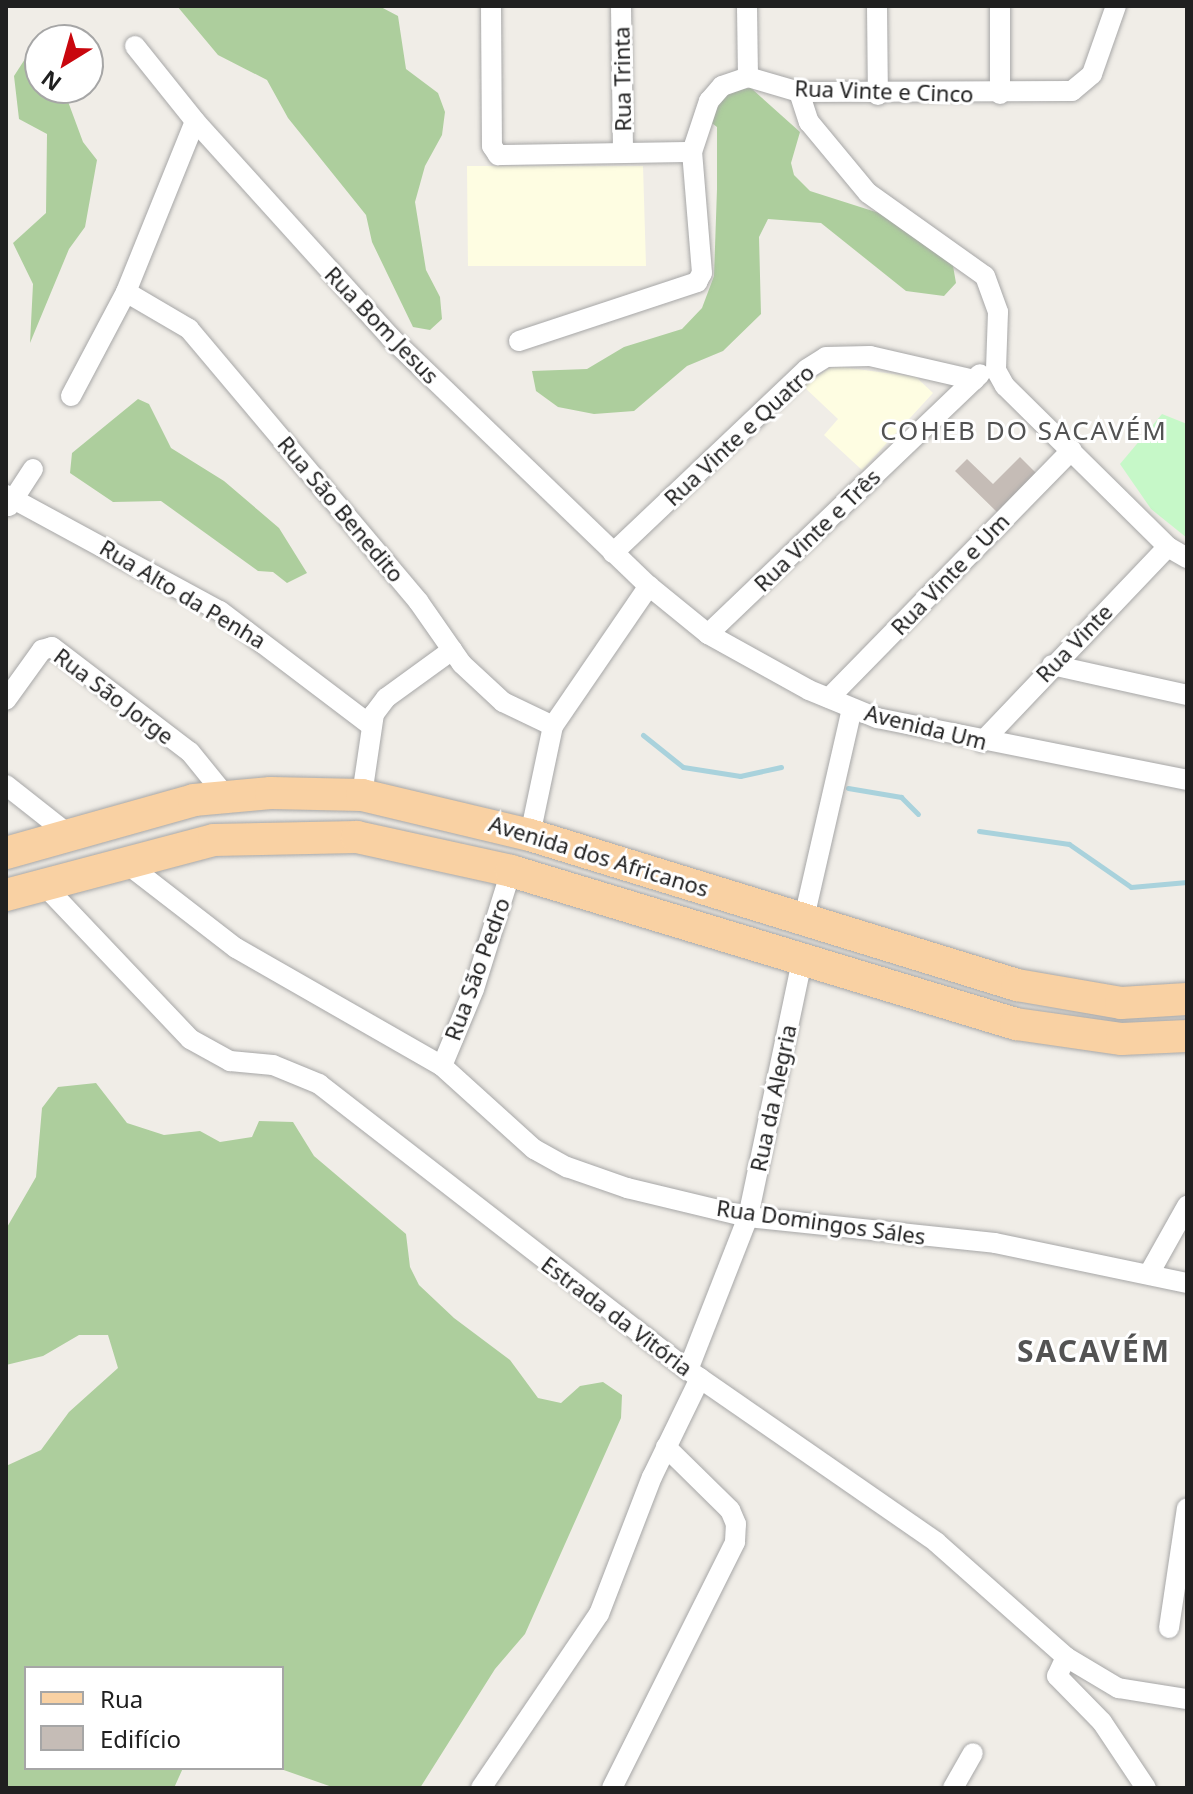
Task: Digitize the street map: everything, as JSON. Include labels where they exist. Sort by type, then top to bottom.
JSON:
[{"type":"main road","name":"Avenida dos Africanos","points":[[6,853],[68,834],[225,795],[362,795],[530,835],[1068,997],[1121,1003],[1187,999]]},
{"type":"main road","points":[[111,823],[122,860]]},
{"type":"main road","name":"Avenida dos Africanos","points":[[6,895],[122,860],[214,840],[315,834],[395,842],[511,871],[1016,1024],[1122,1039],[1187,1036]]},
{"type":"street","points":[[491,6],[492,146],[505,157],[692,152]]},
{"type":"street","name":"Rua Trinta","points":[[621,6],[623,153]]},
{"type":"street","points":[[519,341],[697,282],[702,273],[692,152],[715,91],[748,77],[747,6]]},
{"type":"street","points":[[877,6],[878,95]]},
{"type":"street","points":[[1000,6],[1000,94]]},
{"type":"street","name":"Rua Vinte e Cinco","points":[[748,77],[799,92],[878,95],[1072,91],[1087,83],[1116,6]]},
{"type":"street","name":"Rua Bom Jesus","points":[[135,46],[195,121],[391,338],[649,586]]},
{"type":"street","points":[[799,92],[809,122],[868,193],[985,276],[998,312],[995,361],[1005,386],[1168,547],[1187,558]]},
{"type":"street","points":[[71,396],[126,292],[195,121]]},
{"type":"street","name":"Rua São Benedito","points":[[126,292],[189,329],[418,601],[452,650],[503,702],[553,726]]},
{"type":"street","name":"Rua Vinte e Quatro","points":[[613,553],[807,369],[826,357],[870,356],[974,380]]},
{"type":"street","name":"Rua Vinte e Três","points":[[708,634],[995,361]]},
{"type":"street","name":"Rua Vinte e Um","points":[[829,698],[1072,450]]},
{"type":"street","points":[[9,501],[33,469]]},
{"type":"street","name":"Rua Alto da Penha","points":[[9,501],[220,611],[307,672],[369,724]]},
{"type":"street","name":"Rua Vinte","points":[[982,742],[1052,665],[1168,547]]},
{"type":"street","points":[[530,835],[553,726],[649,586]]},
{"type":"street","name":"Avenida Um","points":[[649,586],[708,634],[852,709],[982,742],[1187,780]]},
{"type":"street","name":"Rua São Jorge","points":[[6,700],[42,650],[52,647],[190,752],[225,795]]},
{"type":"street","points":[[362,795],[369,724],[386,698],[452,650]]},
{"type":"street","points":[[1052,665],[1187,695]]},
{"type":"street","points":[[804,918],[852,709]]},
{"type":"street","points":[[6,785],[68,834]]},
{"type":"street","name":"Rua Domingos Sáles","points":[[122,860],[236,948],[442,1066],[534,1149],[567,1167],[627,1188],[748,1217],[995,1243],[1150,1272],[1187,1283]]},
{"type":"street","name":"Rua São Pedro","points":[[442,1066],[474,989],[511,871]]},
{"type":"street","name":"Estrada da Vitória","points":[[43,884],[190,1039],[230,1061],[273,1065],[319,1084],[694,1374],[936,1542],[1066,1657],[1118,1688],[1187,1699]]},
{"type":"street","name":"Rua da Alegria","points":[[481,1788],[599,1614],[666,1447],[748,1217],[802,960]]},
{"type":"street","points":[[1150,1272],[1187,1206]]},
{"type":"street","points":[[612,1788],[735,1542],[736,1524],[730,1510],[666,1447]]},
{"type":"street","points":[[1169,1628],[1187,1508]]},
{"type":"street","points":[[1066,1657],[1057,1676],[1102,1722],[1146,1788]]},
{"type":"street","points":[[953,1788],[973,1753]]},
{"type":"shaded area","points":[[467,166],[643,166],[646,266],[468,266]]},
{"type":"shaded area","points":[[830,368],[916,377],[933,393],[862,470],[824,435],[838,419],[803,386]]},
{"type":"green space","points":[[177,6],[379,6],[398,16],[406,69],[438,93],[445,112],[442,135],[425,166],[415,202],[426,270],[440,297],[442,319],[430,330],[413,327],[372,242],[366,215],[288,118],[267,80],[218,55]]},
{"type":"green space","points":[[24,61],[24,104],[69,104],[83,142],[97,160],[85,227],[69,249],[30,343],[33,284],[13,243],[46,213],[47,134],[19,119],[14,76]]},
{"type":"green space","points":[[751,88],[800,132],[791,163],[794,175],[810,191],[879,213],[952,260],[956,283],[944,296],[906,291],[821,223],[768,219],[759,237],[761,314],[723,351],[687,366],[634,411],[594,414],[558,407],[536,391],[532,371],[587,369],[624,347],[682,329],[702,308],[714,276],[717,189],[717,127],[708,120],[714,103],[734,90]]},
{"type":"green space","points":[[138,399],[149,404],[171,448],[224,481],[279,528],[307,573],[287,583],[273,572],[258,571],[161,501],[113,502],[70,473],[72,453]]},
{"type":"green space","points":[[1162,414],[1187,424],[1187,538],[1151,509],[1120,464]]},
{"type":"green space","points":[[96,1083],[127,1123],[164,1135],[200,1131],[220,1142],[252,1137],[259,1121],[293,1122],[314,1156],[406,1234],[410,1267],[419,1285],[454,1318],[510,1360],[538,1398],[561,1403],[580,1386],[603,1382],[622,1395],[621,1418],[525,1634],[495,1669],[420,1788],[335,1788],[284,1770],[284,1666],[24,1666],[24,1770],[182,1770],[174,1788],[6,1788],[6,1466],[41,1450],[69,1412],[118,1368],[108,1335],[79,1335],[43,1356],[6,1365],[6,1229],[36,1177],[42,1108],[58,1087]]},
{"type":"building","points":[[1020,457],[1037,474],[999,514],[955,471],[967,459],[993,484]]},
{"type":"waterway","points":[[643,735],[683,767],[740,776],[781,767]]},
{"type":"waterway","points":[[848,788],[901,797],[918,814]]},
{"type":"waterway","points":[[979,831],[1069,844],[1131,887],[1187,882]]},
{"type":"district","name":"COHEB DO SACAVÉM","points":[[1024,431]]},
{"type":"district","name":"SACAVÉM","points":[[1094,1351]]}]
